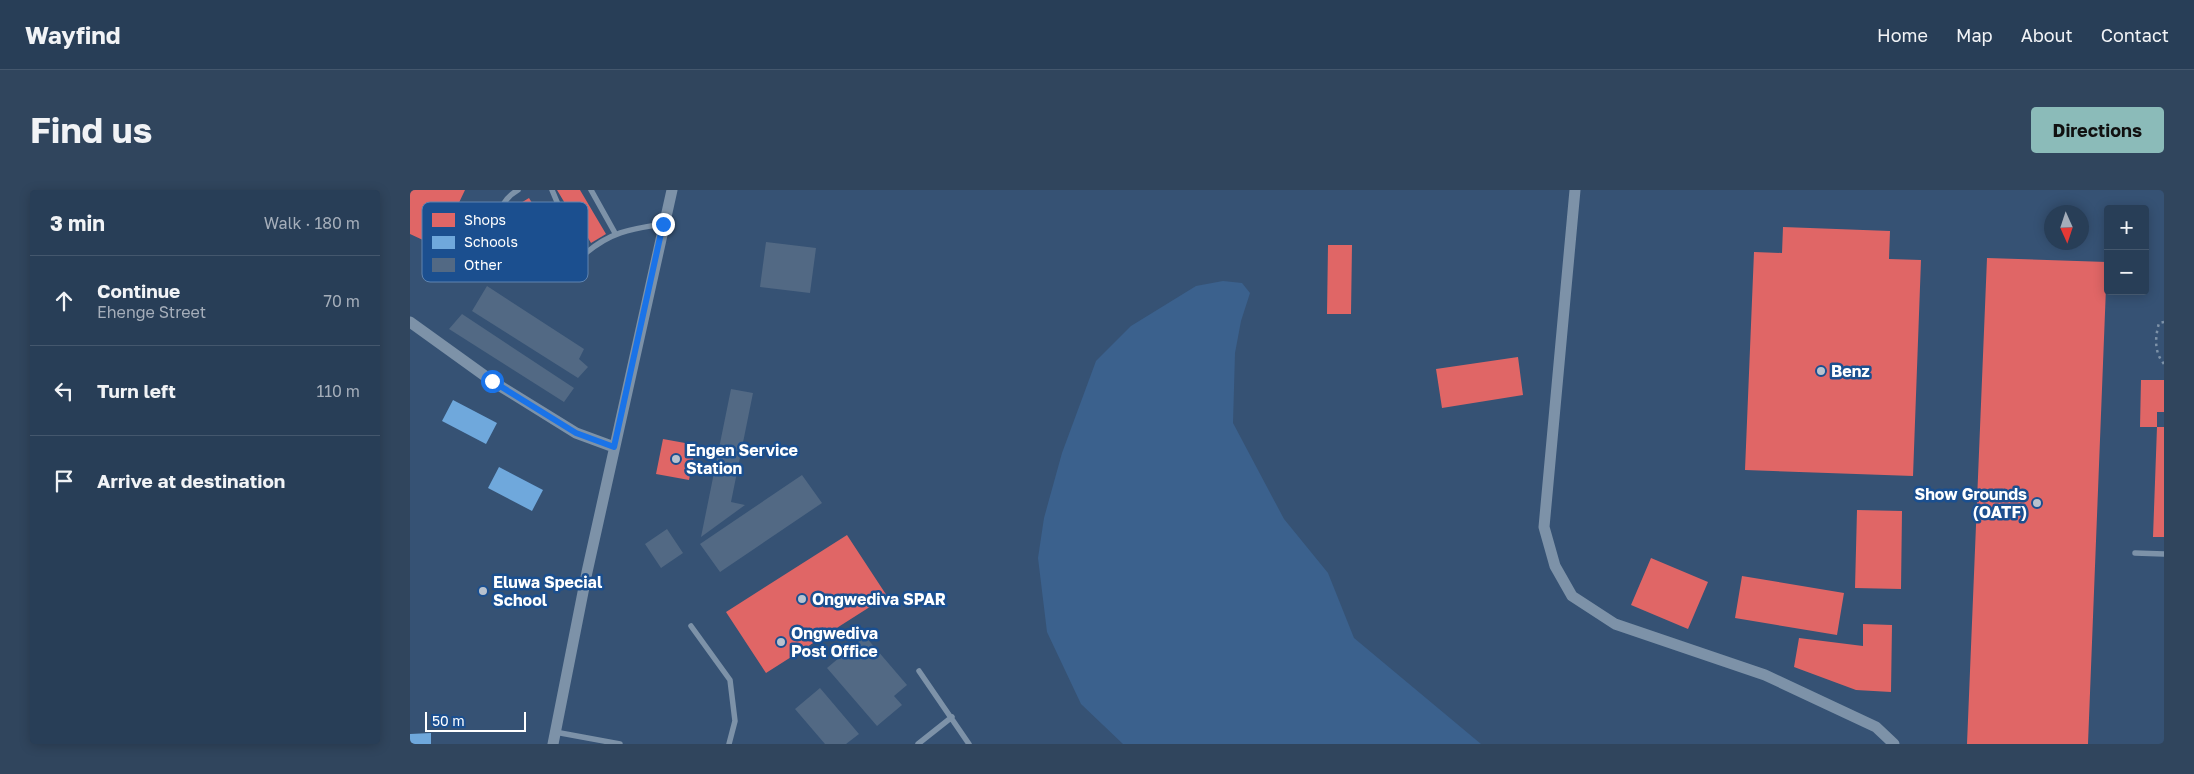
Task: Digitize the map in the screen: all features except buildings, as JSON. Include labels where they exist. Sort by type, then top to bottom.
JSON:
[{"type":"street","points":[[553,744],[614,447],[672,190]]},
{"type":"street","points":[[1575,190],[1544,527],[1554,566],[1572,596],[1615,624],[1765,675],[1876,727],[1894,744]]},
{"type":"street","points":[[410,322],[492,381],[576,433],[614,447]]},
{"type":"lane","points":[[503,202],[518,190]]},
{"type":"lane","points":[[552,190],[557,202]]},
{"type":"lane","points":[[591,190],[615,233]]},
{"type":"lane","points":[[588,252],[615,233],[663,224]]},
{"type":"lane","points":[[2136,552],[2164,554]]},
{"type":"lane","points":[[691,626],[730,680],[735,721],[729,744]]},
{"type":"lane","points":[[919,671],[969,744]]},
{"type":"lane","points":[[918,744],[952,717]]},
{"type":"lane","points":[[555,732],[620,744]]},
{"type":"path","points":[[2164,322],[2159,324],[2155,337],[2157,353],[2164,364]]},
{"type":"water","points":[[1223,281],[1242,283],[1250,293],[1241,321],[1235,353],[1233,423],[1284,519],[1328,573],[1354,638],[1481,744],[1123,744],[1081,704],[1047,632],[1038,558],[1044,518],[1062,453],[1096,361],[1131,326],[1196,286]]},
{"type":"place","name":"Benz","points":[[1821,371]]},
{"type":"place","name":"Engen Service Station","points":[[676,459]]},
{"type":"place","name":"Show Grounds (OATF)","points":[[2037,503]]},
{"type":"place","name":"Eluwa Special School","points":[[483,591]]},
{"type":"place","name":"Ongwediva SPAR","points":[[802,599]]},
{"type":"place","name":"Ongwediva Post Office","points":[[781,642]]},
{"type":"route","points":[[492,381],[576,433],[614,447],[663,224]]}]
